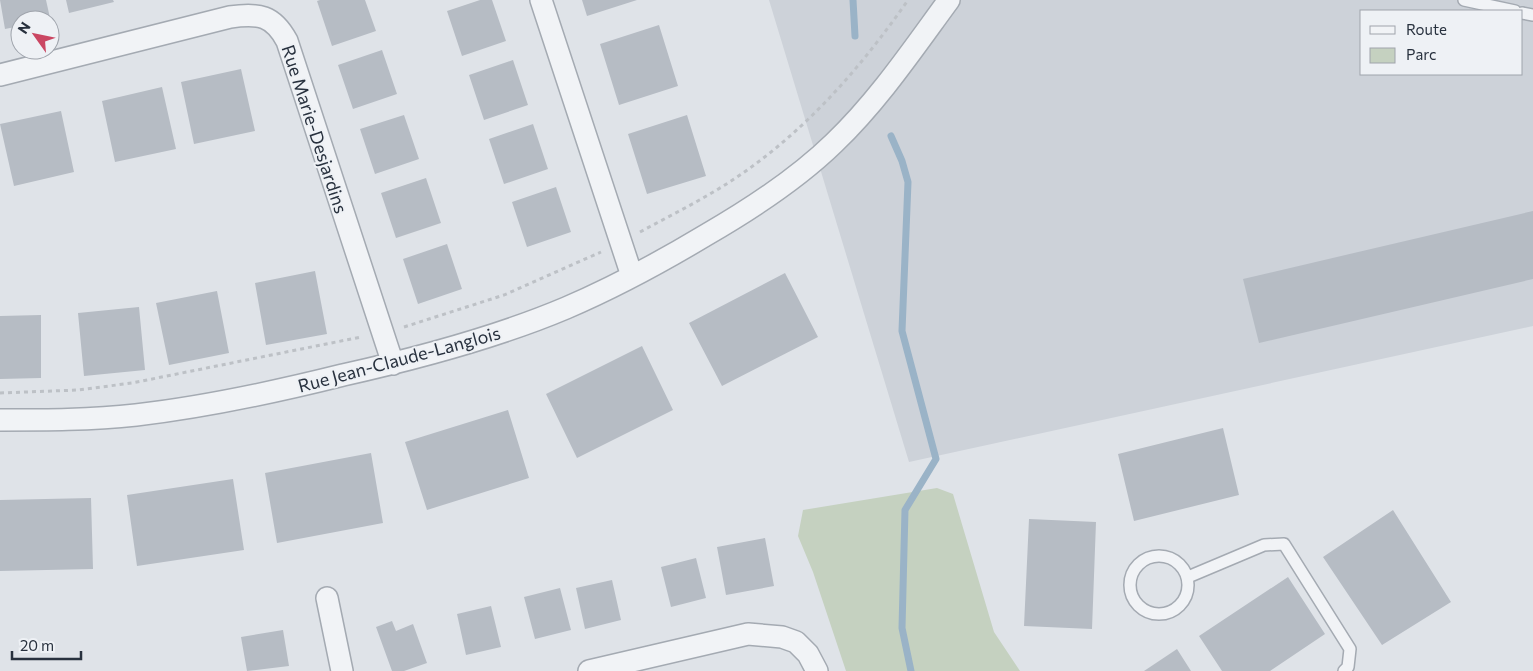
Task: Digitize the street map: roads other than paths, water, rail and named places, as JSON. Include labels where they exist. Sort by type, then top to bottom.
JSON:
[{"type":"street","points":[[541,0],[632,276]]},
{"type":"street","name":"Rue Jean-Claude-Langlois","points":[[0,420],[65,420],[162,412],[302,385],[452,348],[566,308],[632,276],[741,214],[792,179],[834,144],[890,81],[950,0]]},
{"type":"street","name":"Rue Marie-Desjardins","points":[[0,75],[230,17],[258,16],[269,19],[280,28],[287,41],[393,364]]},
{"type":"street","points":[[327,598],[342,671]]},
{"type":"street","points":[[589,671],[748,634],[782,637],[796,642],[808,654],[817,671]]},
{"type":"lane","points":[[1464,0],[1510,10]]},
{"type":"lane","points":[[1188,577],[1264,545],[1284,544],[1350,648],[1348,667],[1344,671]]},
{"type":"lane","points":[[1160,555],[1176,560],[1188,577],[1189,590],[1185,599],[1175,610],[1166,614],[1149,612],[1138,606],[1130,591],[1132,575],[1137,566],[1150,557],[1160,555]]},
{"type":"waterway","points":[[853,0],[855,36]]},
{"type":"waterway","points":[[891,136],[902,161],[908,182],[902,331],[936,459],[905,510],[902,628],[911,671]]}]
